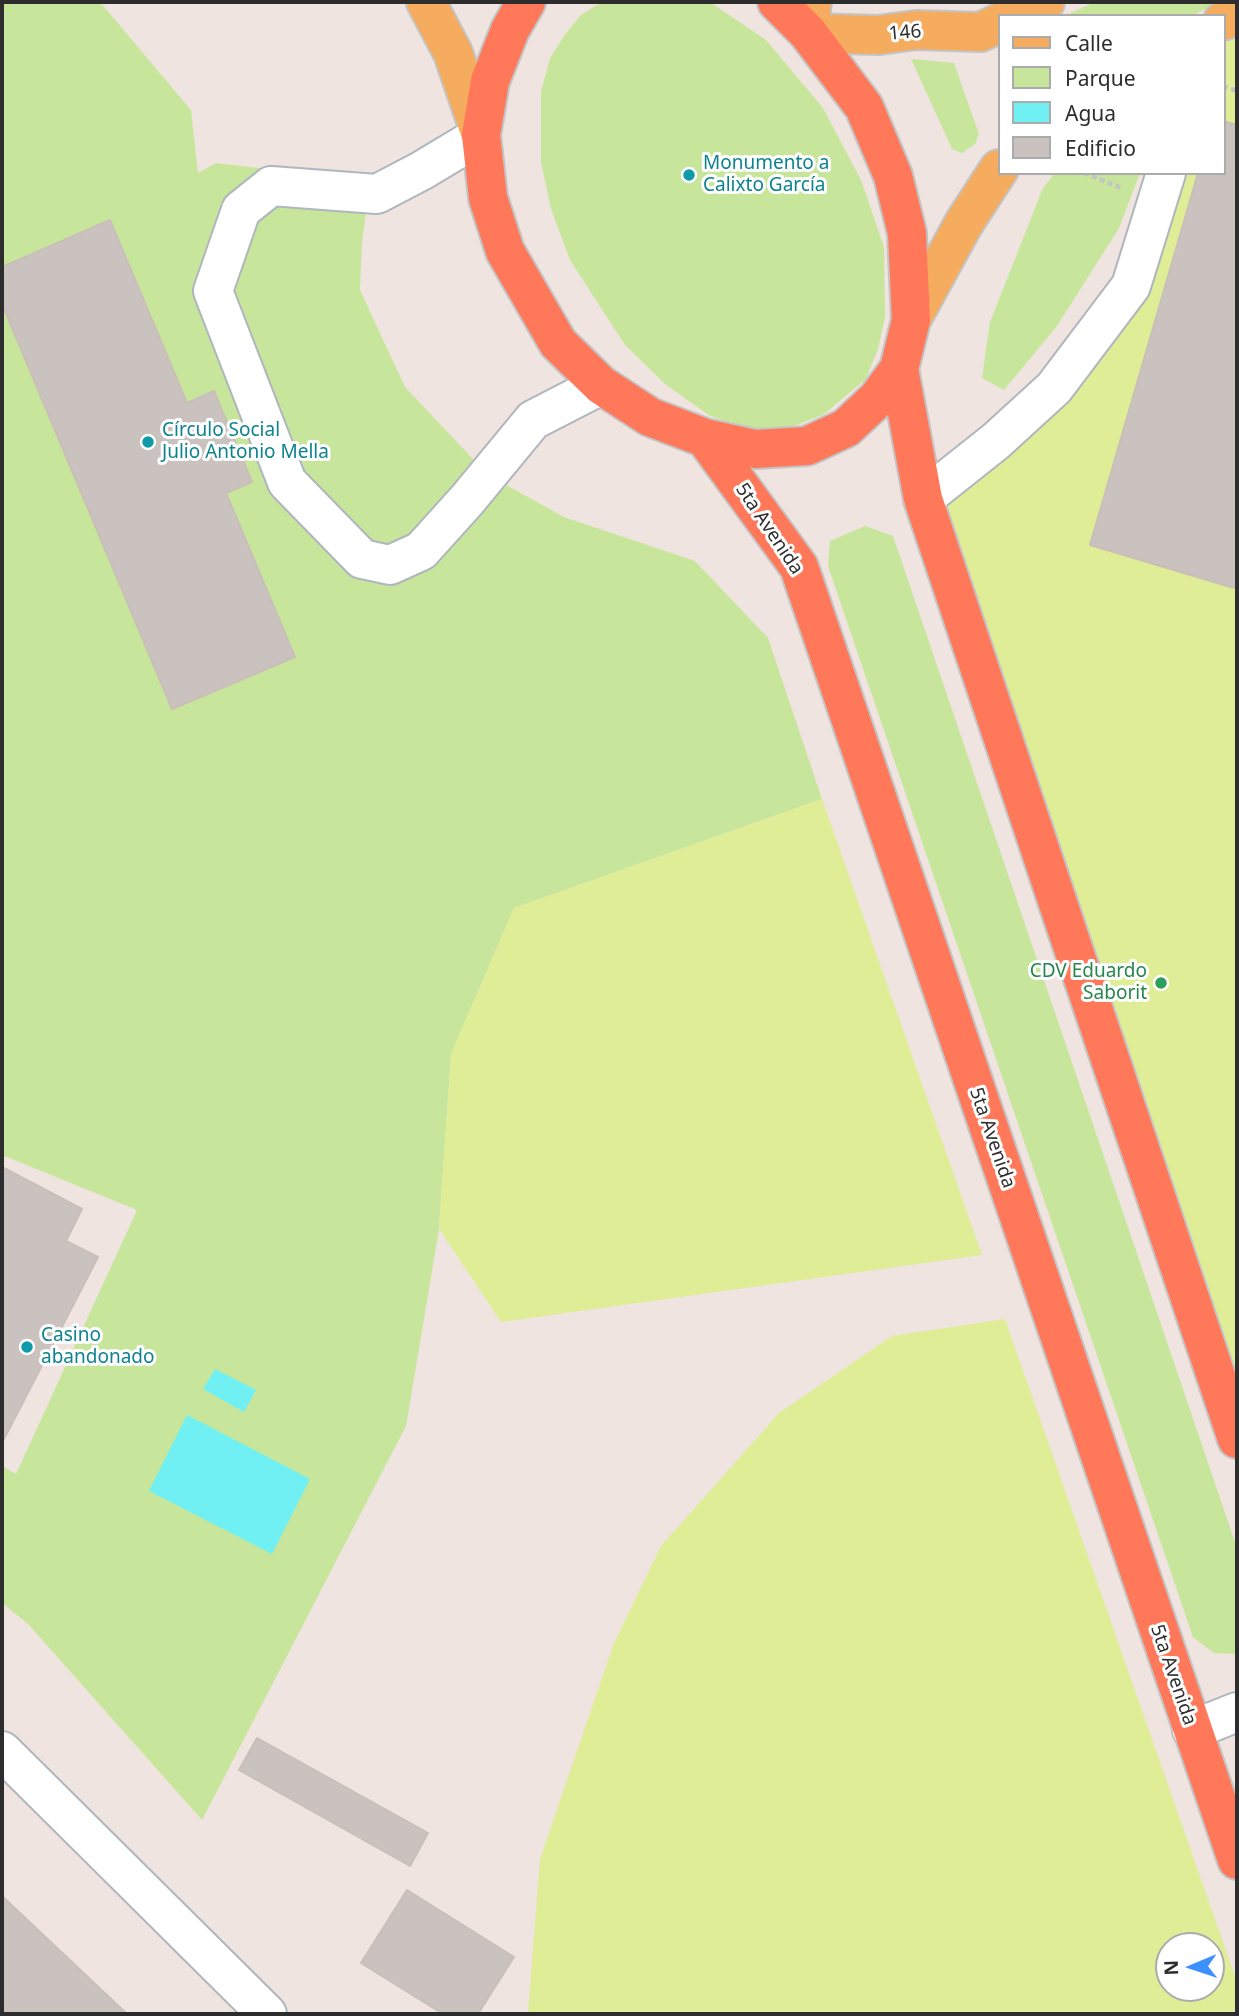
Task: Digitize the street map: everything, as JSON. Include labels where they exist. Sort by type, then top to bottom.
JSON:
[{"type":"highway","points":[[513,11],[490,81],[481,135],[488,198],[505,251],[558,342],[601,385],[650,417],[705,438],[755,449],[807,446],[846,428],[877,399],[899,369],[911,320],[907,233],[893,176],[864,107],[810,17],[777,2]]},
{"type":"highway","points":[[899,369],[923,499],[1237,1439]]},
{"type":"highway","name":"5ta Avenida","points":[[705,438],[799,567],[1237,1860]]},
{"type":"main road","points":[[426,2],[453,53],[481,135]]},
{"type":"main road","points":[[1019,14],[1045,2]]},
{"type":"main road","name":"146","points":[[810,17],[879,35],[916,30],[981,32],[998,24]]},
{"type":"main road","points":[[911,320],[964,223],[998,171]]},
{"type":"street","points":[[481,135],[377,194],[271,186],[241,210],[214,291],[287,482],[362,559],[390,565],[421,551],[533,420],[601,385]]},
{"type":"street","points":[[923,499],[996,441],[1054,388],[1131,286],[1165,175]]},
{"type":"street","points":[[1192,1730],[1237,1712]]},
{"type":"street","points":[[2,1751],[267,2014]]},
{"type":"green space","points":[[2,2],[100,2],[191,110],[198,173],[216,163],[370,181],[362,242],[360,290],[405,387],[488,475],[564,517],[695,561],[768,638],[822,799],[514,908],[451,1054],[439,1229],[406,1426],[202,1820],[28,1624],[2,1603],[2,1466],[16,1474],[137,1210],[2,1155]]},
{"type":"green space","points":[[602,2],[710,2],[766,40],[823,108],[861,180],[884,247],[885,317],[878,349],[866,379],[823,415],[780,431],[746,428],[710,416],[665,384],[625,345],[570,260],[551,209],[541,162],[541,92],[550,58],[564,36],[581,15]]},
{"type":"green space","points":[[1095,2],[1220,2],[1195,14],[1068,14]]},
{"type":"green space","name":"CDV Eduardo Saborit","points":[[1237,14],[1237,1439],[923,500],[1131,286],[1165,175],[1225,175],[1225,20]]},
{"type":"green space","points":[[911,59],[954,63],[979,134],[975,144],[962,153],[952,149]]},
{"type":"green space","points":[[1053,175],[1139,175],[1119,228],[1057,326],[1004,390],[982,378],[990,322],[1043,188]]},
{"type":"green space","points":[[865,526],[893,536],[1237,1548],[1237,1654],[1214,1653],[1193,1637],[828,566],[830,541]]},
{"type":"green space","points":[[822,799],[982,1255],[501,1322],[439,1229],[451,1054],[514,908]]},
{"type":"green space","points":[[1005,1319],[1220,1932],[1155,1932],[1155,2002],[1225,2002],[1225,1948],[1237,1982],[1237,2007],[1231,2014],[528,2014],[540,1859],[614,1643],[661,1546],[779,1413],[892,1336]]},
{"type":"water","points":[[215,1369],[256,1390],[244,1412],[203,1389]]},
{"type":"water","points":[[187,1415],[310,1479],[272,1554],[149,1491]]},
{"type":"building","points":[[1225,122],[1237,125],[1237,578],[1234,588],[1090,545],[1197,175],[1225,175]]},
{"type":"building","name":"Círculo Social Julio Antonio Mella","points":[[110,220],[187,403],[214,391],[252,482],[226,493],[295,657],[172,709],[2,304],[2,267]]},
{"type":"building","name":"Casino abandonado","points":[[2,1167],[82,1209],[66,1241],[98,1257],[4,1439],[2,1438]]},
{"type":"building","points":[[257,1738],[428,1833],[410,1866],[239,1770]]},
{"type":"building","points":[[407,1890],[514,1957],[478,2014],[443,2014],[361,1963]]},
{"type":"building","points":[[2,1896],[127,2014],[2,2014]]},
{"type":"place","name":"Monumento a Calixto García","points":[[689,175]]},
{"type":"place","name":"Círculo Social Julio Antonio Mella","points":[[148,442]]},
{"type":"place","name":"CDV Eduardo Saborit","points":[[1161,983]]},
{"type":"place","name":"Casino abandonado","points":[[27,1347]]}]
